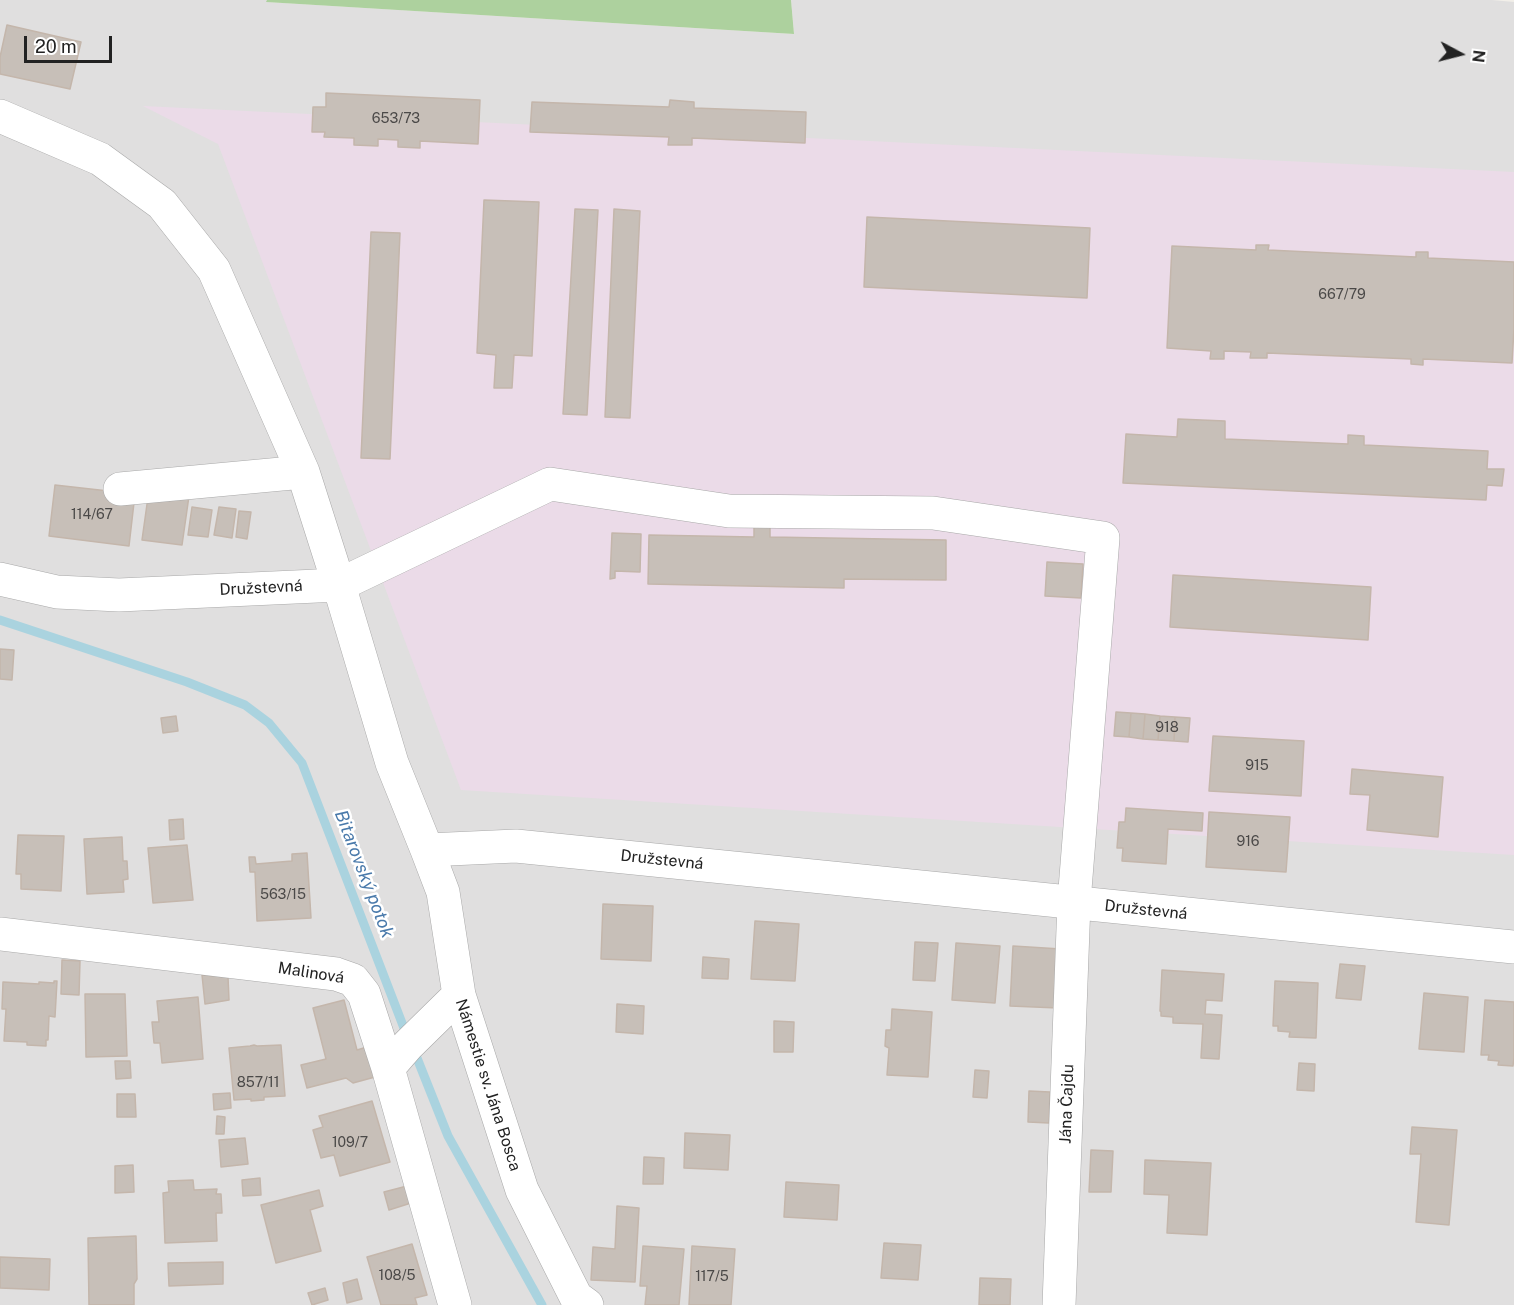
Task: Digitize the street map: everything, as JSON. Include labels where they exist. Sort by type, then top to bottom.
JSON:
[{"type":"street","points":[[0,116],[100,159],[162,204],[214,270],[303,472],[392,763],[428,850]]},
{"type":"street","points":[[120,489],[303,472]]},
{"type":"street","name":"Jána Čajdu","points":[[339,585],[550,484],[729,511],[933,513],[1103,538],[1074,902],[1059,1305]]},
{"type":"street","name":"Družstevná","points":[[0,579],[57,592],[119,595],[339,585]]},
{"type":"street","name":"Družstevná","points":[[428,850],[516,846],[1514,946]]},
{"type":"street","name":"Námestie sv. Jána Bosca","points":[[428,850],[443,892],[452,1003],[522,1190],[576,1297],[588,1305]]},
{"type":"street","name":"Malinová","points":[[0,934],[336,974],[353,980],[364,994],[398,1056],[455,1305]]},
{"type":"street","points":[[398,1056],[452,1003]]},
{"type":"shaded area","points":[[0,0],[267,0],[267,2],[794,34],[791,0],[1492,0],[1514,2],[1514,1305],[0,1305]]},
{"type":"shaded area","points":[[143,106],[1514,172],[1514,855],[461,790],[218,144]]},
{"type":"green space","points":[[267,0],[791,0],[794,34],[266,2]]},
{"type":"building","points":[[7,25],[81,42],[70,89],[0,74],[0,57]]},
{"type":"building","points":[[326,93],[480,100],[478,144],[420,141],[420,148],[398,147],[398,140],[378,139],[378,146],[354,145],[354,138],[324,137],[325,132],[312,132],[313,107],[326,107]]},
{"type":"building","points":[[670,100],[694,102],[694,108],[806,112],[805,143],[692,138],[692,145],[668,145],[669,137],[530,132],[532,102],[669,107]]},
{"type":"building","points":[[484,200],[539,202],[532,356],[514,355],[512,388],[494,388],[496,355],[477,353]]},
{"type":"building","points":[[575,209],[598,210],[587,415],[563,414]]},
{"type":"building","points":[[614,209],[640,211],[630,418],[605,417]]},
{"type":"building","points":[[867,217],[1090,228],[1087,298],[864,287]]},
{"type":"building","points":[[371,232],[400,233],[390,459],[361,458]]},
{"type":"building","points":[[1256,245],[1269,245],[1268,250],[1416,257],[1416,252],[1428,252],[1428,258],[1514,262],[1512,363],[1423,359],[1423,365],[1411,364],[1411,359],[1267,353],[1267,358],[1250,358],[1251,352],[1224,351],[1224,359],[1210,359],[1211,351],[1167,348],[1172,246],[1256,250]]},
{"type":"building","points":[[1178,419],[1225,421],[1225,439],[1348,444],[1348,435],[1364,436],[1364,445],[1488,451],[1487,469],[1504,469],[1502,486],[1487,485],[1486,500],[1123,483],[1126,434],[1177,437]]},
{"type":"building","points":[[55,485],[135,494],[129,546],[49,536]]},
{"type":"building","points":[[149,490],[189,496],[182,545],[142,540]]},
{"type":"building","points":[[192,507],[212,510],[208,537],[188,535]]},
{"type":"building","points":[[219,507],[236,509],[232,538],[214,535]]},
{"type":"building","points":[[239,511],[251,512],[247,539],[236,537]]},
{"type":"building","points":[[754,525],[770,526],[770,537],[946,540],[946,580],[844,579],[844,588],[648,584],[649,535],[754,537]]},
{"type":"building","points":[[612,533],[641,534],[640,572],[615,571],[615,578],[610,579]]},
{"type":"building","points":[[1047,562],[1083,564],[1081,598],[1045,596]]},
{"type":"building","points":[[1173,575],[1371,587],[1368,640],[1170,627]]},
{"type":"building","points":[[0,649],[14,650],[12,680],[0,679]]},
{"type":"building","points":[[1116,712],[1131,713],[1129,737],[1114,736]]},
{"type":"building","points":[[1131,713],[1145,714],[1143,739],[1129,737]]},
{"type":"building","points":[[1145,714],[1160,716],[1158,740],[1143,739]]},
{"type":"building","points":[[176,716],[178,731],[163,733],[161,718]]},
{"type":"building","points":[[1160,716],[1175,717],[1174,741],[1158,740]]},
{"type":"building","points":[[1175,717],[1190,718],[1188,742],[1174,741]]},
{"type":"building","points":[[1213,736],[1304,741],[1301,796],[1209,791]]},
{"type":"building","points":[[1352,769],[1443,777],[1438,837],[1367,830],[1370,795],[1350,794]]},
{"type":"building","points":[[1126,808],[1203,813],[1202,831],[1168,829],[1166,864],[1122,861],[1123,848],[1117,848],[1119,822],[1125,822]]},
{"type":"building","points":[[1209,812],[1290,817],[1286,872],[1206,867]]},
{"type":"building","points":[[183,819],[184,839],[170,840],[169,820]]},
{"type":"building","points":[[18,835],[64,836],[61,891],[21,889],[21,874],[16,874]]},
{"type":"building","points":[[122,837],[123,861],[127,861],[128,879],[123,880],[124,892],[87,894],[84,839]]},
{"type":"building","points":[[187,845],[193,900],[153,903],[148,848]]},
{"type":"building","points":[[307,853],[311,918],[257,921],[255,872],[250,872],[249,857],[255,857],[256,864],[292,861],[292,854]]},
{"type":"building","points":[[603,904],[653,906],[651,961],[601,959]]},
{"type":"building","points":[[755,921],[799,924],[795,981],[751,979]]},
{"type":"building","points":[[915,942],[938,943],[935,981],[913,980]]},
{"type":"building","points":[[956,943],[1000,946],[995,1003],[952,1000]]},
{"type":"building","points":[[1013,946],[1061,949],[1058,1008],[1010,1006]]},
{"type":"building","points":[[703,957],[729,959],[728,979],[702,978]]},
{"type":"building","points":[[62,960],[80,961],[79,995],[61,994]]},
{"type":"building","points":[[1340,964],[1365,966],[1361,1000],[1336,998]]},
{"type":"building","points":[[1162,970],[1224,974],[1222,1001],[1206,1000],[1205,1014],[1222,1015],[1219,1059],[1201,1058],[1203,1024],[1173,1023],[1173,1017],[1161,1016]]},
{"type":"building","points":[[202,975],[228,977],[229,1000],[205,1004]]},
{"type":"building","points":[[57,981],[55,1017],[49,1016],[46,1046],[4,1041],[6,1009],[2,1009],[3,982],[39,984],[39,982],[54,983]]},
{"type":"building","points":[[1275,981],[1318,983],[1316,1038],[1289,1037],[1290,1032],[1278,1031],[1278,1026],[1273,1026]]},
{"type":"building","points":[[1424,993],[1468,997],[1464,1052],[1419,1049]]},
{"type":"building","points":[[85,994],[125,994],[127,1056],[86,1057]]},
{"type":"building","points":[[198,997],[203,1059],[162,1063],[160,1043],[154,1043],[152,1022],[159,1022],[157,1001]]},
{"type":"building","points":[[344,1000],[357,1050],[367,1047],[375,1077],[353,1083],[346,1078],[307,1088],[301,1065],[326,1059],[313,1008]]},
{"type":"building","points":[[1485,1000],[1514,1002],[1513,1066],[1498,1065],[1499,1061],[1488,1060],[1489,1055],[1481,1055]]},
{"type":"building","points":[[617,1004],[644,1006],[643,1034],[616,1032]]},
{"type":"building","points":[[892,1009],[932,1012],[928,1077],[887,1075],[889,1048],[885,1046],[886,1030],[891,1030]]},
{"type":"building","points":[[774,1021],[794,1022],[793,1052],[774,1052]]},
{"type":"building","points":[[281,1045],[285,1096],[264,1097],[264,1100],[234,1100],[229,1048]]},
{"type":"building","points":[[115,1061],[130,1061],[131,1078],[116,1079]]},
{"type":"building","points":[[1299,1063],[1315,1064],[1314,1091],[1297,1090]]},
{"type":"building","points":[[975,1070],[989,1071],[987,1098],[973,1097]]},
{"type":"building","points":[[1029,1091],[1050,1092],[1049,1123],[1028,1122]]},
{"type":"building","points":[[230,1093],[231,1108],[214,1110],[213,1094]]},
{"type":"building","points":[[117,1094],[135,1094],[136,1117],[117,1117]]},
{"type":"building","points":[[372,1101],[390,1162],[340,1176],[334,1155],[321,1158],[313,1130],[323,1127],[319,1116]]},
{"type":"building","points":[[217,1116],[225,1117],[224,1134],[216,1134]]},
{"type":"building","points":[[1412,1127],[1457,1130],[1449,1225],[1416,1222],[1421,1154],[1410,1154]]},
{"type":"building","points":[[685,1133],[730,1135],[728,1170],[684,1168]]},
{"type":"building","points":[[245,1138],[248,1164],[221,1167],[219,1140]]},
{"type":"building","points":[[1091,1150],[1113,1151],[1111,1192],[1089,1192]]},
{"type":"building","points":[[644,1157],[664,1158],[663,1184],[643,1184]]},
{"type":"building","points":[[1145,1160],[1211,1163],[1207,1235],[1167,1233],[1169,1195],[1144,1194]]},
{"type":"building","points":[[133,1165],[134,1192],[115,1193],[115,1166]]},
{"type":"building","points":[[260,1178],[261,1195],[243,1196],[242,1180]]},
{"type":"building","points":[[193,1180],[194,1190],[217,1189],[216,1194],[221,1194],[222,1213],[216,1213],[217,1241],[165,1243],[163,1193],[169,1192],[168,1181]]},
{"type":"building","points":[[786,1182],[839,1185],[837,1220],[784,1217]]},
{"type":"building","points":[[407,1186],[411,1203],[389,1210],[384,1192]]},
{"type":"building","points":[[319,1190],[323,1206],[310,1210],[321,1251],[276,1263],[261,1205]]},
{"type":"building","points":[[617,1206],[639,1208],[635,1282],[591,1280],[593,1247],[615,1249]]},
{"type":"building","points":[[136,1236],[137,1279],[134,1284],[134,1305],[89,1305],[88,1238]]},
{"type":"building","points":[[884,1243],[921,1245],[918,1280],[881,1278]]},
{"type":"building","points":[[412,1244],[427,1295],[415,1298],[417,1305],[381,1305],[367,1257]]},
{"type":"building","points":[[643,1246],[684,1249],[679,1305],[645,1305],[647,1286],[640,1286]]},
{"type":"building","points":[[692,1246],[735,1249],[731,1305],[689,1305]]},
{"type":"building","points":[[0,1257],[50,1259],[49,1290],[0,1288]]},
{"type":"building","points":[[223,1262],[223,1284],[169,1286],[168,1263]]},
{"type":"building","points":[[980,1278],[1011,1279],[1010,1305],[979,1305]]},
{"type":"building","points":[[357,1279],[362,1299],[347,1303],[343,1283]]},
{"type":"building","points":[[325,1288],[328,1300],[312,1305],[308,1293]]},
{"type":"waterway","name":"Bitarovský potok","points":[[0,620],[187,682],[245,705],[269,723],[302,763],[407,1036]]},
{"type":"waterway","name":"Bitarovský potok","points":[[413,1048],[448,1136],[542,1305]]}]
